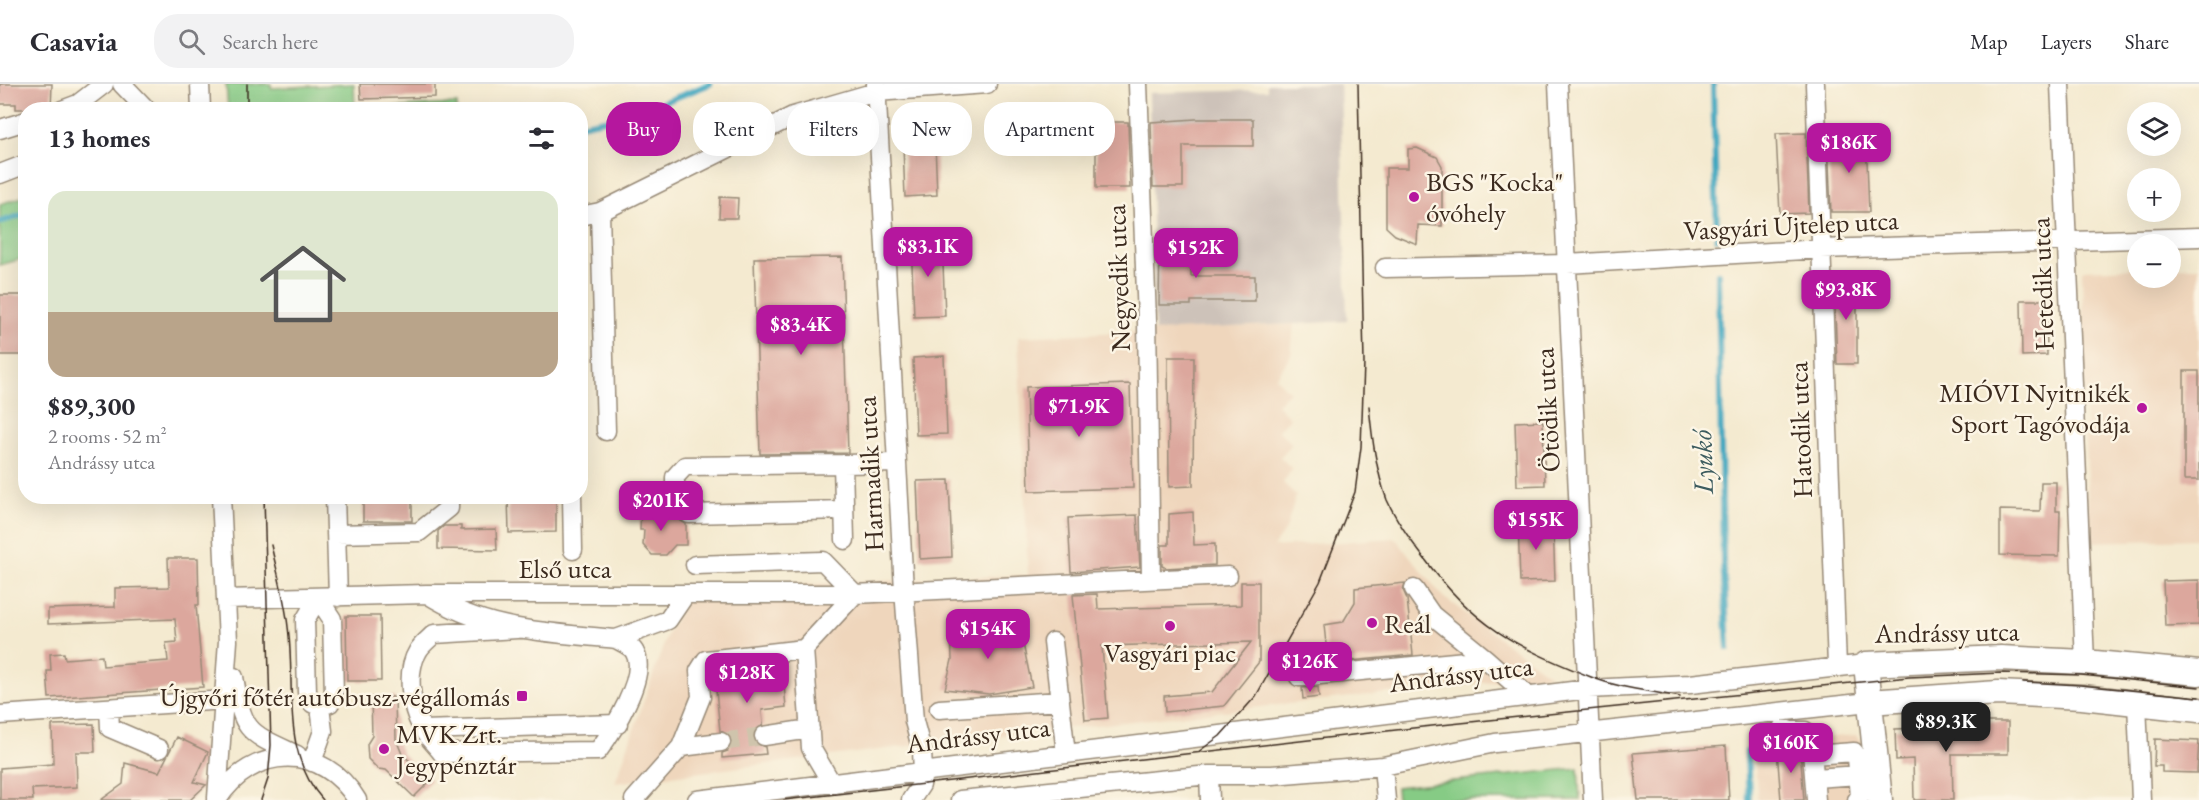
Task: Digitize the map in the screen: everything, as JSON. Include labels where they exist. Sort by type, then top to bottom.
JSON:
[{"type":"main road","name":"Andrássy utca","points":[[1866,664],[2001,658],[2085,662],[2199,673]]},
{"type":"main road","points":[[1866,664],[1880,800]]},
{"type":"main road","points":[[1869,702],[1998,693],[2137,702],[2199,710]]},
{"type":"street","points":[[81,102],[105,84]]},
{"type":"street","points":[[122,84],[139,102]]},
{"type":"street","points":[[200,84],[201,102]]},
{"type":"street","points":[[588,214],[600,212],[793,116],[876,88],[987,84]]},
{"type":"street","name":"Negyedik utca","points":[[1138,84],[1147,320],[1151,578]]},
{"type":"street","name":"Ötödik utca","points":[[1558,84],[1593,800]]},
{"type":"street","name":"Hatodik utca","points":[[1815,84],[1837,666]]},
{"type":"street","name":"Hetedik utca","points":[[2060,84],[2085,662]]},
{"type":"street","name":"Harmadik utca","points":[[876,88],[904,590],[914,721],[922,751],[921,785],[911,800]]},
{"type":"street","points":[[0,129],[18,123]]},
{"type":"street","points":[[0,174],[18,167]]},
{"type":"street","points":[[600,212],[606,431]]},
{"type":"street","name":"Vasgyári Újtelep utca","points":[[1385,268],[1567,264],[1821,249],[2199,237]]},
{"type":"street","points":[[844,510],[689,514],[675,503],[675,477],[685,466],[897,463]]},
{"type":"street","points":[[843,464],[845,540]]},
{"type":"street","points":[[217,799],[228,641],[221,504]]},
{"type":"street","points":[[335,504],[338,597]]},
{"type":"street","points":[[336,534],[419,532],[449,508],[449,504]]},
{"type":"street","points":[[572,504],[573,550]]},
{"type":"street","points":[[634,800],[681,747],[701,697],[699,671],[706,660],[804,649],[855,594],[823,561],[695,565]]},
{"type":"street","name":"Első utca","points":[[226,599],[426,594],[855,594],[1228,576]]},
{"type":"street","points":[[1414,589],[1432,615],[1486,658],[1528,696]]},
{"type":"street","points":[[426,594],[482,622],[517,629],[616,639],[668,620],[685,595]]},
{"type":"street","points":[[318,598],[332,619],[334,695],[330,703],[320,707],[312,704],[307,692],[305,620],[318,598]]},
{"type":"street","points":[[517,629],[434,634],[418,650],[411,668],[416,712],[423,730],[442,753],[598,751],[618,724],[634,681],[637,660],[635,652],[616,639]]},
{"type":"street","points":[[228,641],[239,708],[245,724],[256,736],[267,743],[335,773],[350,788],[357,800]]},
{"type":"street","points":[[1053,642],[1066,754]]},
{"type":"street","points":[[804,649],[811,748],[832,784]]},
{"type":"street","points":[[1299,677],[1486,658]]},
{"type":"street","name":"Andrássy utca","points":[[696,800],[1588,689],[1690,684],[1866,664]]},
{"type":"street","points":[[0,715],[225,700]]},
{"type":"street","points":[[939,709],[1060,701]]},
{"type":"street","points":[[960,800],[1040,796],[1209,775],[1272,775],[1383,766],[1495,743],[1869,702]]},
{"type":"street","points":[[2137,702],[2141,800]]},
{"type":"street","points":[[312,762],[323,731],[320,707]]},
{"type":"street","points":[[109,708],[110,728],[159,748]]},
{"type":"street","points":[[423,730],[618,724]]},
{"type":"street","points":[[1782,728],[1791,731],[1805,730],[1810,739],[1816,800]]},
{"type":"street","points":[[764,736],[810,729]]},
{"type":"street","points":[[681,747],[721,742]]},
{"type":"street","points":[[922,751],[932,762],[949,769]]},
{"type":"street","points":[[1813,755],[1854,752],[1857,757],[1860,796],[1857,800]]},
{"type":"street","points":[[217,799],[229,783],[256,763],[285,757],[312,762]]},
{"type":"street","points":[[1383,766],[1386,800]]},
{"type":"street","points":[[1209,775],[1210,800]]},
{"type":"street","points":[[1815,778],[1858,775]]},
{"type":"shaded area","points":[[1267,84],[1340,84],[1347,321],[1155,331],[1149,93],[1267,90]]},
{"type":"shaded area","name":"MIÓVI Nyitnikék Sport Tagóvodája","points":[[2181,267],[2199,267],[2199,539],[2089,542],[2082,270],[2127,268],[2127,288],[2181,288]]},
{"type":"shaded area","points":[[1294,324],[1291,355],[1276,378],[1290,392],[1277,404],[1290,418],[1278,430],[1292,444],[1280,457],[1292,469],[1283,483],[1296,495],[1286,529],[1273,547],[1395,538],[1443,597],[1550,675],[933,743],[615,783],[668,632],[694,589],[1028,575],[1018,337]]},
{"type":"shaded area","points":[[1855,735],[1864,743],[1868,800],[1758,800],[1754,753],[1800,748],[1799,740]]},
{"type":"green space","points":[[226,84],[271,84],[271,88],[354,84],[355,102],[227,102]]},
{"type":"green space","points":[[18,198],[18,260],[0,265],[0,204]]},
{"type":"green space","points":[[1578,768],[1580,800],[1397,800],[1396,787]]},
{"type":"building","points":[[0,84],[52,84],[51,102],[18,102],[18,109],[16,109],[16,104],[0,104]]},
{"type":"building","points":[[360,84],[435,84],[435,97],[361,99]]},
{"type":"building","points":[[1253,119],[1253,146],[1183,146],[1183,187],[1153,187],[1151,122]]},
{"type":"building","points":[[1115,122],[1128,122],[1130,188],[1096,188],[1096,156],[1115,156]]},
{"type":"building","points":[[1806,133],[1809,213],[1780,214],[1776,134]]},
{"type":"building","points":[[1866,136],[1869,212],[1831,212],[1828,138]]},
{"type":"building","name":"BGS \"Kocka\" óvóhely","points":[[1417,148],[1437,157],[1442,166],[1442,226],[1418,225],[1417,244],[1395,235],[1386,227],[1386,168],[1408,168],[1408,149]]},
{"type":"building","points":[[903,156],[935,156],[937,195],[905,197]]},
{"type":"building","points":[[720,197],[738,198],[737,218],[719,218]]},
{"type":"building","points":[[942,238],[945,316],[914,317],[911,239]]},
{"type":"building","points":[[1160,239],[1191,240],[1191,276],[1255,276],[1255,301],[1191,301],[1191,305],[1159,305]]},
{"type":"building","points":[[842,257],[848,453],[760,454],[754,258]]},
{"type":"building","points":[[1834,280],[1857,280],[1857,364],[1837,364]]},
{"type":"building","points":[[0,295],[18,295],[18,355],[0,355]]},
{"type":"building","points":[[2021,300],[2046,300],[2047,355],[2022,356]]},
{"type":"building","points":[[944,356],[947,434],[916,435],[913,358]]},
{"type":"building","points":[[1168,357],[1194,357],[1193,486],[1169,487]]},
{"type":"building","points":[[2184,371],[2199,371],[2199,480],[2184,480]]},
{"type":"building","points":[[1130,384],[1133,488],[1029,491],[1026,387]]},
{"type":"building","points":[[1543,421],[1545,485],[1517,486],[1515,422]]},
{"type":"building","points":[[949,480],[952,557],[920,559],[917,481]]},
{"type":"building","points":[[2041,482],[2056,482],[2056,511],[2060,511],[2059,556],[2000,555],[2000,510],[2040,511]]},
{"type":"building","points":[[363,504],[412,504],[412,521],[363,521]]},
{"type":"building","points":[[508,504],[556,504],[556,532],[509,533]]},
{"type":"building","points":[[641,508],[658,508],[658,518],[676,518],[686,524],[686,545],[675,545],[666,555],[652,555],[643,545],[644,530],[640,530]]},
{"type":"building","points":[[1193,512],[1194,545],[1215,544],[1215,565],[1166,568],[1162,566],[1162,545],[1169,545],[1169,514]]},
{"type":"building","points":[[1137,515],[1140,567],[1071,572],[1068,518]]},
{"type":"building","points":[[1553,520],[1555,581],[1520,582],[1518,521]]},
{"type":"building","points":[[444,526],[461,526],[461,530],[496,529],[497,550],[438,549],[438,531]]},
{"type":"building","points":[[168,558],[198,558],[199,605],[196,605],[203,687],[49,698],[47,671],[51,671],[50,654],[64,653],[65,659],[102,656],[103,666],[168,661],[166,643],[177,642],[175,619],[48,624],[48,609],[115,607],[115,588],[169,587]]},
{"type":"building","points":[[2199,580],[2199,625],[2165,626],[2163,581]]},
{"type":"building","points":[[1241,582],[1259,582],[1259,662],[1224,706],[1165,712],[1164,696],[1212,692],[1251,642],[1102,646],[1108,718],[1085,720],[1073,595],[1097,594],[1098,609],[1241,605]]},
{"type":"building","name":"Reál","points":[[1405,583],[1403,590],[1407,599],[1413,655],[1328,663],[1324,625],[1343,622],[1355,602],[1355,588]]},
{"type":"building","points":[[346,616],[380,616],[381,681],[347,681]]},
{"type":"building","points":[[1019,624],[1032,687],[989,694],[945,689],[952,660],[951,628]]},
{"type":"building","points":[[782,663],[786,707],[762,710],[763,725],[753,732],[755,743],[765,747],[766,754],[722,758],[722,753],[728,751],[732,741],[730,735],[720,731],[714,670]]},
{"type":"building","points":[[1318,687],[1319,697],[1303,699],[1302,688]]},
{"type":"building","name":"MVK Zrt. Jegypénztár","points":[[371,697],[395,697],[396,739],[402,754],[431,780],[414,797],[386,770],[378,769],[368,759],[367,744],[372,736]]},
{"type":"building","points":[[1975,722],[2008,722],[2008,754],[1952,754],[1953,800],[1914,800],[1913,759],[1896,760],[1895,729],[1975,726]]},
{"type":"building","points":[[94,724],[95,752],[76,752],[77,787],[32,789],[33,800],[0,800],[0,768],[53,764],[52,725]]},
{"type":"building","points":[[177,737],[208,752],[194,782],[206,785],[190,800],[101,800],[123,784],[125,763],[159,772]]},
{"type":"building","points":[[2155,739],[2199,741],[2197,773],[2162,772],[2162,766],[2154,766]]},
{"type":"building","points":[[1726,746],[1729,800],[1638,800],[1633,753]]},
{"type":"building","points":[[1800,748],[1804,800],[1781,800],[1777,750]]},
{"type":"waterway","points":[[588,123],[634,114],[710,84]]},
{"type":"waterway","name":"Lyukó","points":[[1713,84],[1717,238]]},
{"type":"waterway","points":[[0,222],[18,216]]},
{"type":"waterway","name":"Lyukó","points":[[1718,274],[1723,560],[1728,648]]},
{"type":"waterway","name":"Lyukó","points":[[1747,752],[1749,800]]},
{"type":"tunnel","points":[[721,742],[764,736]]},
{"type":"tram line","points":[[247,84],[247,102]]},
{"type":"tram line","points":[[1198,752],[1220,736],[1256,696],[1320,582],[1355,492],[1361,447],[1364,363],[1358,84]]},
{"type":"tram line","points":[[1369,406],[1377,466],[1387,500],[1414,545],[1460,601],[1497,631],[1539,655],[1564,666],[1612,684],[1680,697]]},
{"type":"tram line","points":[[261,800],[268,779],[271,745],[264,504]]},
{"type":"tram line","points":[[271,545],[288,627],[295,739],[309,781],[323,800]]},
{"type":"tram line","points":[[784,800],[1422,727],[1909,677],[2001,673],[2081,675],[2199,687]]},
{"type":"tram line","points":[[2023,682],[2080,685],[2199,697]]},
{"type":"place","name":"BGS \"Kocka\" óvóhely","points":[[1414,197]]},
{"type":"place","name":"MIÓVI Nyitnikék Sport Tagóvodája","points":[[2142,408]]},
{"type":"place","name":"Reál","points":[[1372,623]]},
{"type":"place","name":"Vasgyári piac","points":[[1170,626]]},
{"type":"place","name":"Újgyőri főtér autóbusz-végállomás","points":[[522,696]]},
{"type":"place","name":"MVK Zrt. Jegypénztár","points":[[384,749]]}]
